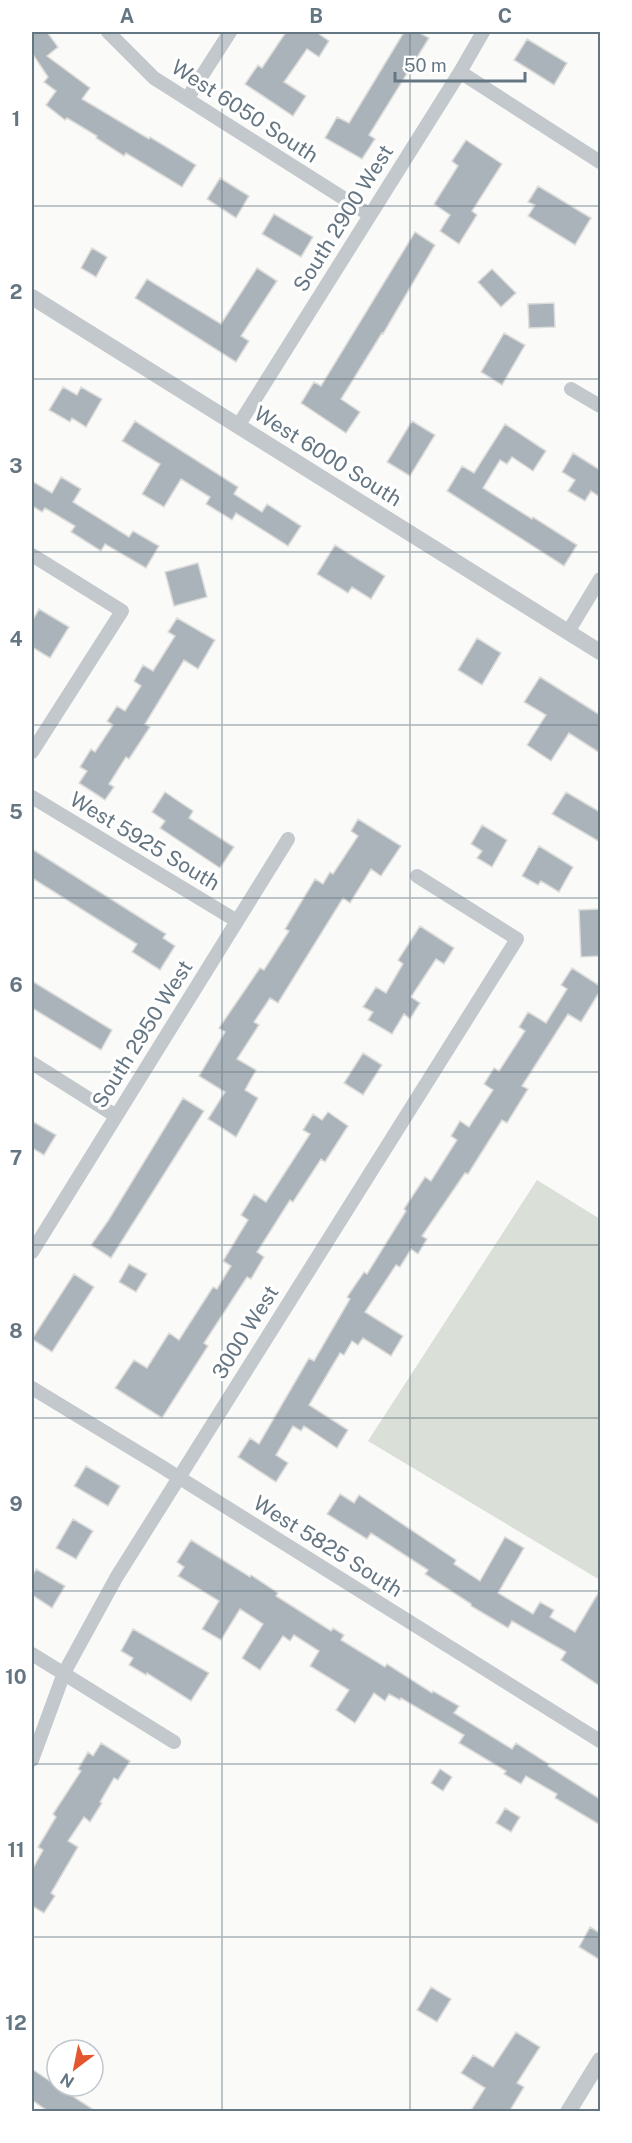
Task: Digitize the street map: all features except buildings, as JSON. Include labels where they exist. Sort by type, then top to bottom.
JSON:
[{"type":"street","name":"West 6050 South","points":[[108,32],[154,78],[370,215]]},
{"type":"street","points":[[187,99],[230,32]]},
{"type":"street","name":"South 2900 West","points":[[238,426],[483,32]]},
{"type":"street","points":[[460,72],[600,162]]},
{"type":"street","name":"West 6000 South","points":[[32,297],[600,652]]},
{"type":"street","points":[[571,389],[600,406]]},
{"type":"street","points":[[32,555],[122,611],[32,752]]},
{"type":"street","points":[[568,632],[600,579]]},
{"type":"street","name":"West 5925 South","points":[[32,797],[237,921]]},
{"type":"street","name":"South 2950 West","points":[[32,1252],[288,838]]},
{"type":"street","name":"3000 West","points":[[32,1760],[64,1673],[116,1578],[517,939],[417,876]]},
{"type":"street","points":[[32,1063],[116,1116]]},
{"type":"street","name":"West 5825 South","points":[[32,1388],[179,1477],[600,1741]]},
{"type":"street","points":[[32,1653],[174,1743]]},
{"type":"street","points":[[568,2112],[600,2060]]},
{"type":"shaded area","points":[[537,1180],[600,1219],[600,1580],[368,1441]]}]
